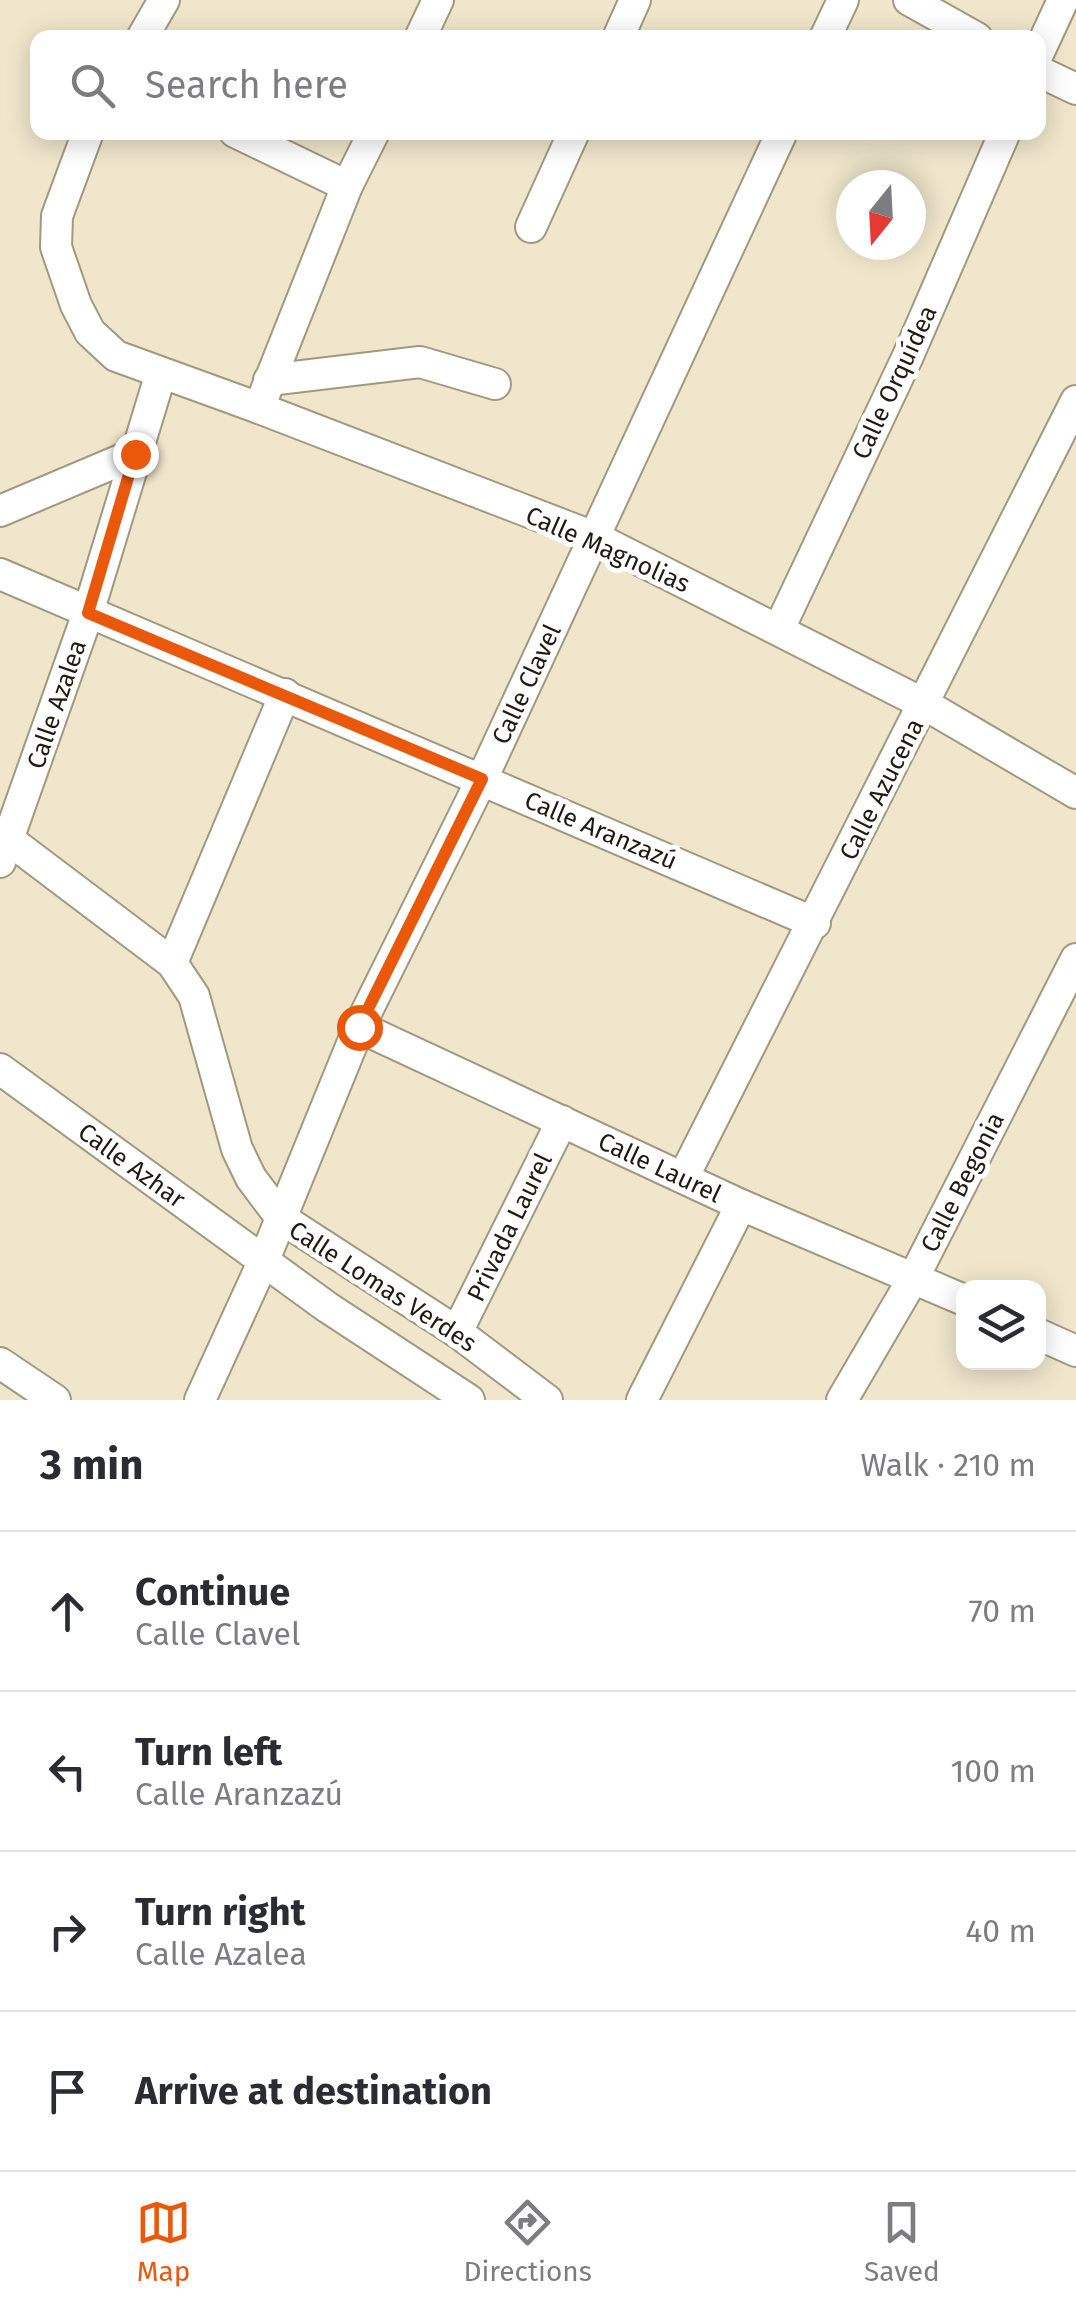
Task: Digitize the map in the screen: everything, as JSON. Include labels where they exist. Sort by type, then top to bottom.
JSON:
[{"type":"street","points":[[147,30],[164,0]]},
{"type":"street","points":[[622,30],[635,0]]},
{"type":"street","points":[[830,30],[843,0]]},
{"type":"street","points":[[909,0],[962,30]]},
{"type":"street","points":[[1046,36],[1062,0]]},
{"type":"street","points":[[423,30],[433,1]]},
{"type":"street","points":[[1046,76],[1076,89]]},
{"type":"street","name":"Calle Magnolias","points":[[85,140],[56,216],[56,247],[90,332],[116,356],[161,373],[264,394],[594,537],[924,704],[1076,794]]},
{"type":"street","points":[[252,140],[347,186]]},
{"type":"street","points":[[264,394],[347,186],[370,140]]},
{"type":"street","points":[[531,227],[570,140]]},
{"type":"street","name":"Calle Clavel","points":[[200,1400],[264,1260],[359,1027],[482,779],[778,140]]},
{"type":"street","name":"Calle Orquídea","points":[[779,629],[908,356],[1001,140]]},
{"type":"street","points":[[264,394],[420,362],[495,384]]},
{"type":"street","name":"Calle Azalea","points":[[2,845],[88,613],[161,373]]},
{"type":"street","name":"Calle Azucena","points":[[684,1176],[1076,401]]},
{"type":"street","points":[[0,511],[135,454]]},
{"type":"street","name":"Calle Aranzazú","points":[[0,574],[814,922]]},
{"type":"street","points":[[172,963],[285,694]]},
{"type":"street","name":"Calle Lomas Verdes","points":[[2,845],[172,963],[194,996],[238,1149],[251,1178],[281,1218],[457,1332],[548,1400]]},
{"type":"street","name":"Calle Begonia","points":[[842,1400],[914,1277],[1076,959]]},
{"type":"street","name":"Calle Laurel","points":[[359,1027],[741,1204],[956,1296]]},
{"type":"street","name":"Calle Azhar","points":[[0,1069],[264,1260]]},
{"type":"street","name":"Privada Laurel","points":[[457,1332],[562,1121]]},
{"type":"street","points":[[642,1400],[741,1204]]},
{"type":"street","name":"Calle Lomas Verdes","points":[[264,1260],[468,1400]]},
{"type":"street","points":[[1046,1338],[1076,1352]]},
{"type":"street","points":[[0,1363],[55,1400]]},
{"type":"route","points":[[135,454],[88,613],[482,779],[359,1027]]}]
